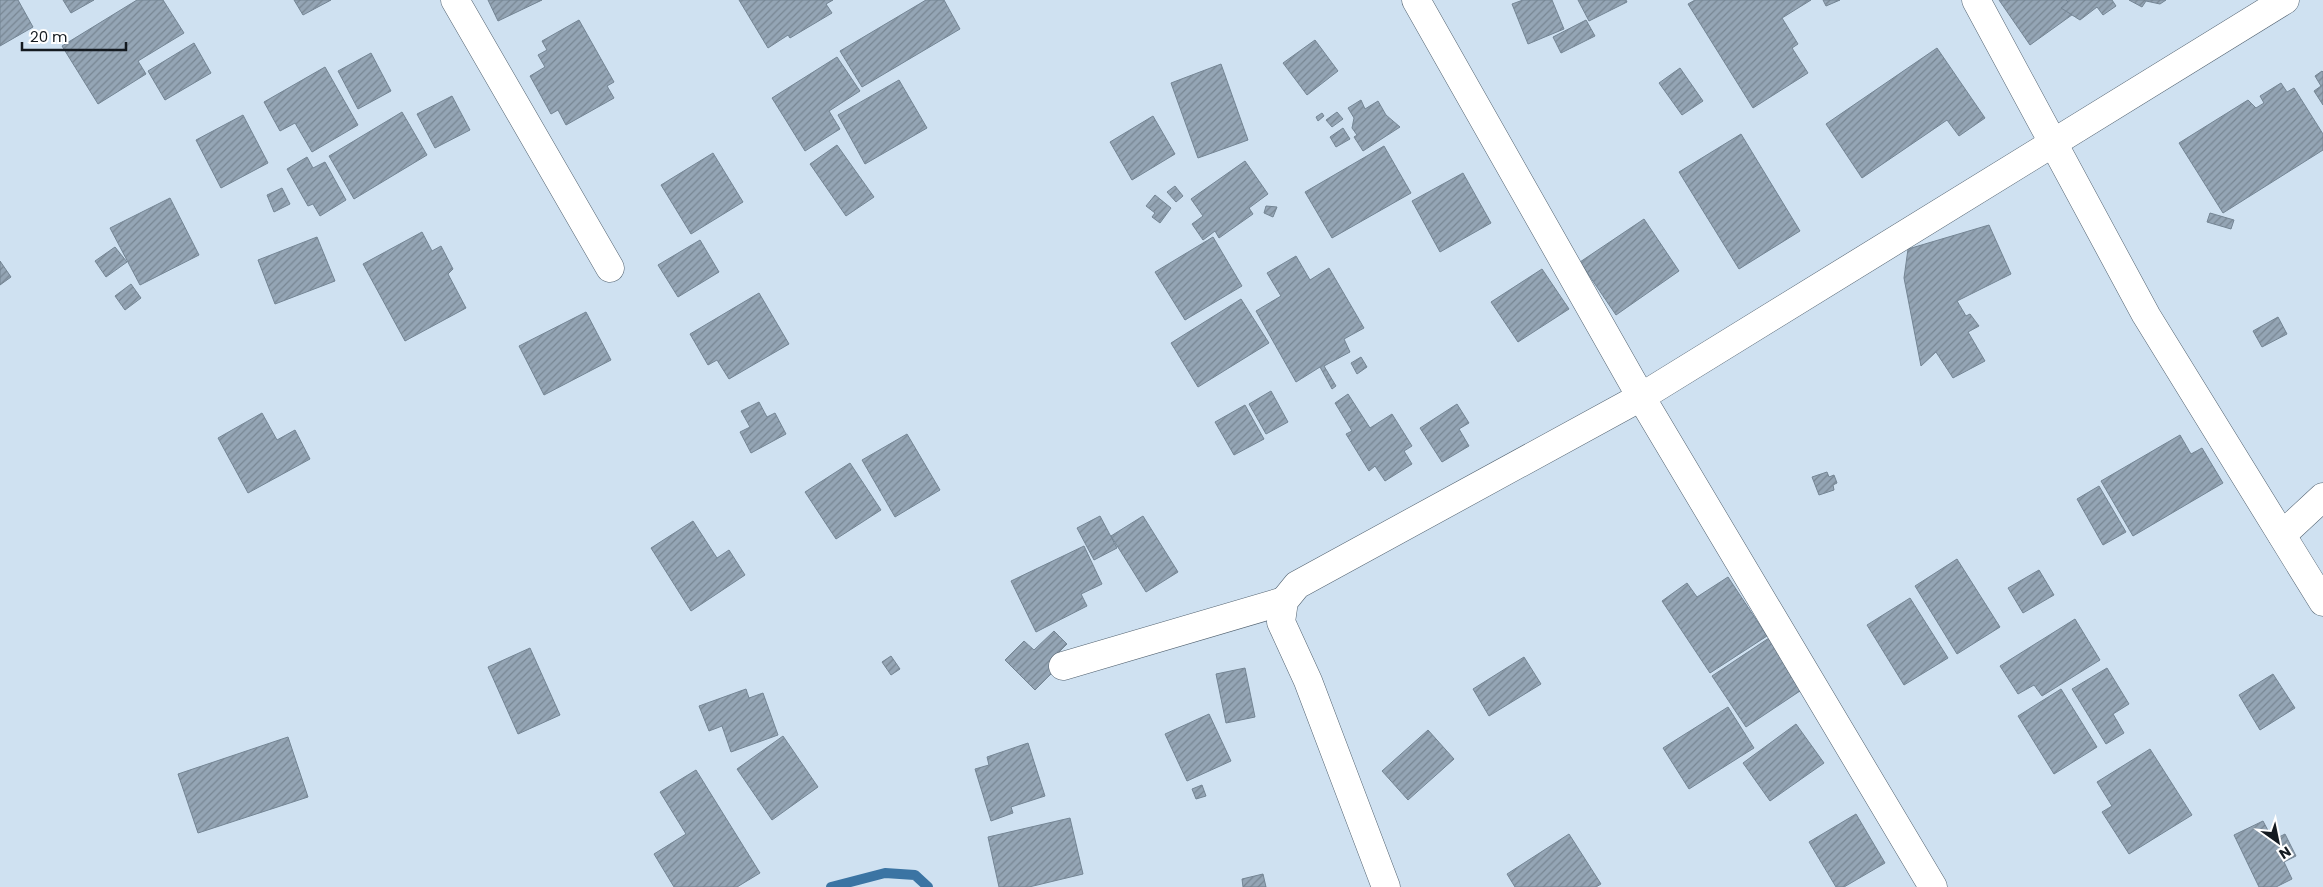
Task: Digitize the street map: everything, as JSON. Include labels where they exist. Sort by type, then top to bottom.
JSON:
[{"type":"street","points":[[455,0],[610,268]]},
{"type":"street","points":[[1416,0],[1641,397],[1933,887]]},
{"type":"street","points":[[1976,0],[2146,315],[2323,602]]},
{"type":"street","points":[[1386,887],[1308,681],[1281,622],[1284,601],[1297,585],[1641,397],[2285,0]]},
{"type":"street","points":[[2282,535],[2323,497]]},
{"type":"street","points":[[1063,666],[1284,601]]},
{"type":"building","points":[[0,0],[18,0],[33,27],[0,46]]},
{"type":"building","points":[[63,0],[94,0],[71,13]]},
{"type":"building","points":[[137,0],[163,0],[184,33],[138,61],[146,74],[98,104],[62,46]]},
{"type":"building","points":[[294,0],[331,0],[303,15]]},
{"type":"building","points":[[488,0],[542,0],[498,21]]},
{"type":"building","points":[[739,0],[833,0],[826,4],[832,13],[790,38],[788,35],[768,48]]},
{"type":"building","points":[[926,0],[944,0],[960,29],[862,87],[840,51]]},
{"type":"building","points":[[1523,0],[1552,0],[1564,29],[1528,44],[1512,4]]},
{"type":"building","points":[[1578,0],[1626,0],[1627,2],[1589,21]]},
{"type":"building","points":[[1695,0],[1811,0],[1782,18],[1798,44],[1792,48],[1808,73],[1753,108],[1688,4]]},
{"type":"building","points":[[1823,0],[1840,0],[1826,6]]},
{"type":"building","points":[[1999,0],[2067,0],[2076,12],[2030,45]]},
{"type":"building","points":[[2066,0],[2112,0],[2116,6],[2103,15],[2097,7],[2080,20],[2061,8],[2068,2]]},
{"type":"building","points":[[2129,0],[2166,0],[2160,4],[2146,1],[2142,7]]},
{"type":"building","points":[[579,20],[614,82],[607,86],[614,98],[566,125],[558,110],[551,114],[530,76],[545,67],[538,55],[547,50],[542,41]]},
{"type":"building","points":[[1586,20],[1595,36],[1561,53],[1553,37]]},
{"type":"building","points":[[1315,40],[1338,71],[1307,95],[1283,63]]},
{"type":"building","points":[[194,43],[211,73],[165,100],[148,71]]},
{"type":"building","points":[[1937,48],[1985,118],[1959,136],[1947,120],[1862,178],[1826,124]]},
{"type":"building","points":[[371,53],[391,91],[358,109],[338,71]]},
{"type":"building","points":[[837,57],[860,91],[829,111],[840,129],[805,151],[772,98]]},
{"type":"building","points":[[1221,64],[1248,140],[1198,158],[1171,83]]},
{"type":"building","points":[[325,67],[358,125],[312,152],[295,123],[280,131],[264,102]]},
{"type":"building","points":[[1680,68],[1703,101],[1682,115],[1659,83]]},
{"type":"building","points":[[2322,71],[2323,105],[2314,91],[2321,86],[2315,76]]},
{"type":"building","points":[[899,80],[927,128],[865,164],[838,115]]},
{"type":"building","points":[[2281,83],[2287,92],[2294,88],[2323,134],[2323,150],[2223,213],[2179,143],[2248,100],[2256,108],[2264,103],[2260,96]]},
{"type":"building","points":[[452,96],[470,130],[435,148],[417,114]]},
{"type":"building","points":[[1361,100],[1365,109],[1378,101],[1386,115],[1400,127],[1363,151],[1354,137],[1357,135],[1352,128],[1354,118],[1348,108]]},
{"type":"building","points":[[402,112],[427,155],[354,199],[329,156]]},
{"type":"building","points":[[1337,112],[1343,119],[1332,127],[1326,120]]},
{"type":"building","points":[[1322,113],[1324,116],[1318,121],[1316,117]]},
{"type":"building","points":[[243,115],[268,163],[221,188],[196,140]]},
{"type":"building","points":[[1153,116],[1175,154],[1132,180],[1110,142]]},
{"type":"building","points":[[1343,128],[1350,139],[1336,147],[1330,137]]},
{"type":"building","points":[[1741,134],[1800,231],[1739,269],[1679,172]]},
{"type":"building","points":[[837,145],[874,197],[846,216],[810,164]]},
{"type":"building","points":[[1384,146],[1411,193],[1332,238],[1305,192]]},
{"type":"building","points":[[713,153],[743,202],[691,234],[661,185]]},
{"type":"building","points":[[307,157],[313,168],[325,162],[346,200],[320,216],[313,204],[308,206],[287,169]]},
{"type":"building","points":[[1245,161],[1268,194],[1249,208],[1253,214],[1219,238],[1215,231],[1203,240],[1192,224],[1203,216],[1191,199]]},
{"type":"building","points":[[1463,173],[1491,223],[1440,252],[1412,201]]},
{"type":"building","points":[[1175,186],[1183,196],[1176,202],[1167,192]]},
{"type":"building","points":[[282,188],[290,204],[274,212],[267,195]]},
{"type":"building","points":[[1155,195],[1171,208],[1160,223],[1152,217],[1155,213],[1146,206]]},
{"type":"building","points":[[170,198],[199,255],[140,285],[110,228]]},
{"type":"building","points":[[1266,206],[1277,207],[1273,217],[1264,213]]},
{"type":"building","points":[[2210,213],[2234,220],[2231,229],[2207,222]]},
{"type":"building","points":[[1644,219],[1679,271],[1616,315],[1580,262]]},
{"type":"building","points":[[1989,225],[2011,274],[1957,301],[1966,316],[1970,314],[1979,326],[1968,332],[1985,361],[1953,378],[1936,352],[1921,366],[1904,278],[1908,249]]},
{"type":"building","points":[[422,232],[432,251],[441,246],[453,269],[448,274],[466,308],[405,341],[363,264]]},
{"type":"building","points":[[317,237],[335,281],[275,304],[258,260]]},
{"type":"building","points":[[1213,237],[1242,286],[1185,320],[1155,272]]},
{"type":"building","points":[[700,240],[719,272],[678,297],[658,265]]},
{"type":"building","points":[[115,247],[127,262],[106,277],[95,261]]},
{"type":"building","points":[[1296,256],[1310,280],[1329,268],[1364,328],[1344,339],[1350,352],[1324,366],[1336,386],[1332,389],[1320,367],[1296,382],[1256,311],[1281,296],[1267,273]]},
{"type":"building","points":[[0,261],[11,277],[0,285]]},
{"type":"building","points":[[1542,269],[1569,309],[1518,342],[1491,302]]},
{"type":"building","points":[[131,284],[141,298],[125,310],[115,296]]},
{"type":"building","points":[[759,293],[789,344],[729,379],[717,360],[708,365],[690,334]]},
{"type":"building","points":[[1241,299],[1269,343],[1198,387],[1171,343]]},
{"type":"building","points":[[586,312],[611,360],[544,395],[519,346]]},
{"type":"building","points":[[2278,317],[2287,334],[2262,347],[2253,331]]},
{"type":"building","points":[[1361,357],[1367,367],[1357,374],[1351,363]]},
{"type":"building","points":[[1271,391],[1288,422],[1266,434],[1249,404]]},
{"type":"building","points":[[1348,394],[1370,428],[1392,414],[1412,446],[1404,451],[1412,464],[1385,481],[1375,466],[1369,471],[1346,434],[1352,431],[1335,403]]},
{"type":"building","points":[[759,402],[767,417],[775,413],[786,434],[751,453],[740,432],[750,427],[741,411]]},
{"type":"building","points":[[1457,404],[1469,423],[1459,429],[1469,446],[1442,462],[1420,428]]},
{"type":"building","points":[[1245,405],[1264,439],[1234,455],[1215,422]]},
{"type":"building","points":[[262,413],[277,440],[295,430],[310,459],[248,493],[218,438]]},
{"type":"building","points":[[907,434],[940,490],[895,517],[862,460]]},
{"type":"building","points":[[2180,435],[2191,454],[2202,448],[2223,483],[2133,536],[2101,481]]},
{"type":"building","points":[[850,463],[881,510],[836,539],[805,492]]},
{"type":"building","points":[[1827,472],[1829,477],[1834,475],[1837,483],[1833,485],[1834,490],[1819,495],[1812,477]]},
{"type":"building","points":[[2099,486],[2126,532],[2103,545],[2077,499]]},
{"type":"building","points":[[1100,516],[1117,548],[1094,560],[1077,528]]},
{"type":"building","points":[[1143,516],[1178,572],[1146,592],[1111,536]]},
{"type":"building","points":[[693,521],[717,558],[729,550],[745,575],[691,611],[651,548]]},
{"type":"building","points":[[1084,546],[1102,584],[1081,594],[1087,606],[1036,632],[1011,581]]},
{"type":"building","points":[[1957,559],[2000,627],[1957,654],[1915,586]]},
{"type":"building","points":[[2039,570],[2054,595],[2023,613],[2008,588]]},
{"type":"building","points":[[1728,577],[1767,636],[1710,673],[1662,601],[1687,583],[1697,597]]},
{"type":"building","points":[[1910,598],[1948,658],[1904,685],[1867,625]]},
{"type":"building","points":[[2075,619],[2100,660],[2042,696],[2034,685],[2018,694],[2000,666]]},
{"type":"building","points":[[1054,631],[1067,644],[1051,660],[1058,667],[1035,690],[1005,660],[1024,641],[1034,650]]},
{"type":"building","points":[[1775,634],[1809,685],[1746,727],[1712,676]]},
{"type":"building","points":[[530,648],[560,715],[518,734],[488,667]]},
{"type":"building","points":[[891,656],[900,669],[891,675],[882,662]]},
{"type":"building","points":[[1524,657],[1541,684],[1489,716],[1473,689]]},
{"type":"building","points":[[1245,668],[1255,717],[1226,723],[1216,674]]},
{"type":"building","points":[[2107,668],[2129,704],[2113,714],[2124,733],[2106,744],[2072,689]]},
{"type":"building","points":[[2273,674],[2295,708],[2260,730],[2239,695]]},
{"type":"building","points":[[746,689],[749,698],[763,693],[778,735],[731,752],[722,726],[709,731],[699,706]]},
{"type":"building","points":[[2061,689],[2097,747],[2054,774],[2018,716]]},
{"type":"building","points":[[1728,707],[1754,748],[1689,789],[1663,748]]},
{"type":"building","points":[[1209,714],[1231,761],[1187,781],[1165,734]]},
{"type":"building","points":[[1796,724],[1824,763],[1770,801],[1743,763]]},
{"type":"building","points":[[1428,730],[1454,759],[1408,800],[1382,771]]},
{"type":"building","points":[[783,736],[818,787],[772,820],[737,769]]},
{"type":"building","points":[[288,737],[308,797],[198,833],[178,774]]},
{"type":"building","points":[[1028,743],[1045,796],[1011,807],[1013,813],[991,821],[975,769],[989,765],[987,757]]},
{"type":"building","points":[[2150,749],[2192,815],[2129,854],[2102,812],[2112,806],[2097,782]]},
{"type":"building","points":[[696,770],[760,873],[737,887],[674,887],[654,854],[686,834],[660,792]]},
{"type":"building","points":[[1202,785],[1206,796],[1196,799],[1192,789]]},
{"type":"building","points":[[1856,814],[1885,863],[1844,887],[1836,887],[1809,842]]},
{"type":"building","points":[[1070,818],[1083,874],[1029,887],[999,887],[988,837]]},
{"type":"building","points":[[2263,821],[2273,840],[2285,834],[2296,856],[2284,862],[2292,879],[2276,887],[2259,887],[2234,835]]},
{"type":"building","points":[[1569,834],[1601,884],[1596,887],[1515,887],[1507,874]]},
{"type":"building","points":[[1263,874],[1266,887],[1243,887],[1242,879]]},
{"type":"waterway","points":[[831,887],[885,873],[915,875],[928,887]]}]
